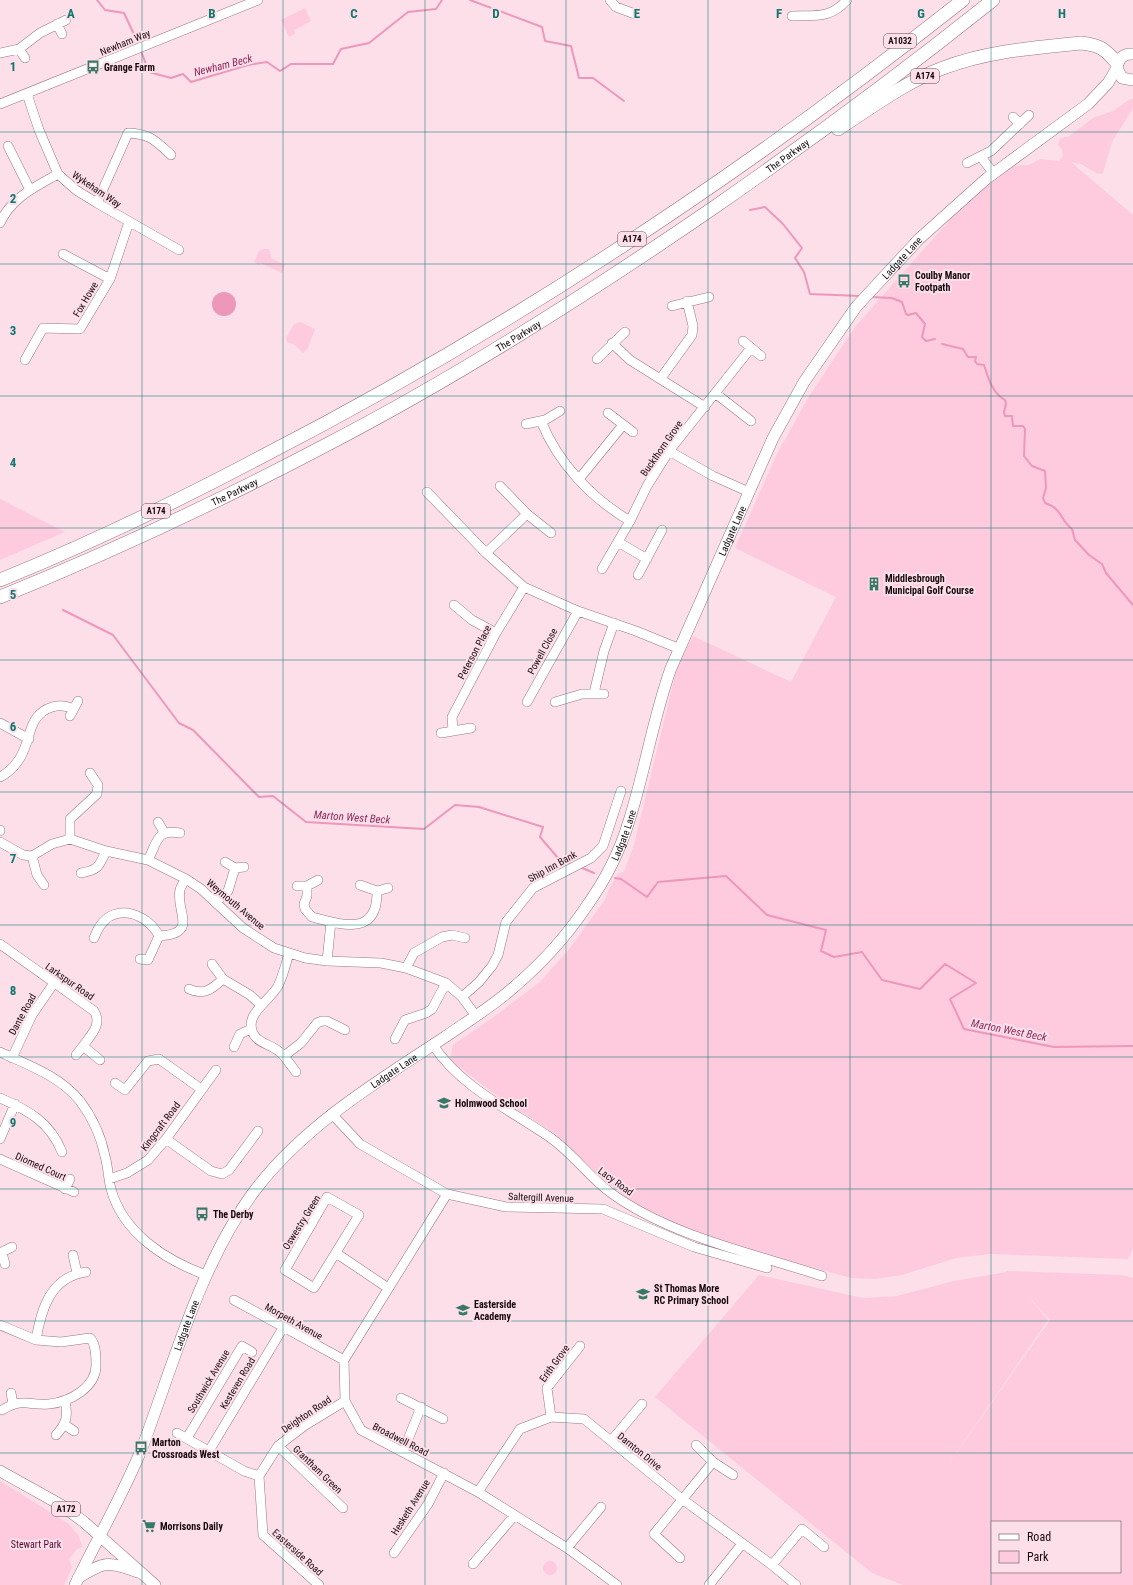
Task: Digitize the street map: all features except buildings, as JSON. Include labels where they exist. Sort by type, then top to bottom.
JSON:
[{"type":"highway","name":"A1032","points":[[853,83],[896,44],[949,0]]},
{"type":"highway","name":"The Parkway","points":[[0,580],[99,538],[167,506],[327,424],[476,340],[540,300],[706,190],[853,83],[962,0]]},
{"type":"highway","name":"The Parkway","points":[[0,597],[190,512],[328,445],[403,403],[575,301],[750,182],[890,81],[993,0]]},
{"type":"highway","name":"A174","points":[[750,182],[790,163],[894,92],[943,68],[966,60],[988,54],[1081,43],[1096,44],[1104,49],[1117,66]]},
{"type":"main road","points":[[1131,80],[1120,75],[1117,66],[1124,55],[1132,54]]},
{"type":"main road","name":"Ladgate Lane","points":[[76,1582],[102,1536],[139,1455],[206,1276],[234,1221],[258,1187],[290,1151],[332,1114],[476,1016],[514,988],[548,954],[578,919],[597,891],[628,825],[660,701],[680,649],[773,438],[804,382],[856,307],[919,239],[965,197],[1094,98],[1112,78],[1117,66]]},
{"type":"main road","name":"Ladgate Lane","points":[[1094,98],[1131,80]]},
{"type":"main road","name":"A172","points":[[0,1471],[61,1505],[102,1536],[155,1585]]},
{"type":"main road","name":"A172","points":[[76,1582],[96,1567],[105,1564],[114,1564],[142,1573]]},
{"type":"street","name":"Newham Way","points":[[0,104],[258,0]]},
{"type":"street","points":[[610,0],[616,7],[635,14]]},
{"type":"street","points":[[792,16],[828,14],[834,12],[848,0]]},
{"type":"street","points":[[0,53],[19,49],[40,32],[66,20]]},
{"type":"street","points":[[57,24],[62,34]]},
{"type":"street","points":[[19,49],[25,58]]},
{"type":"street","name":"Wykeham Way","points":[[27,94],[39,130],[58,174],[76,190],[129,222],[180,250]]},
{"type":"street","points":[[967,163],[981,157],[994,148],[1029,115]]},
{"type":"street","points":[[1013,117],[1020,124]]},
{"type":"street","points":[[97,203],[128,133],[144,134],[156,141],[170,155]]},
{"type":"street","points":[[8,146],[30,190]]},
{"type":"street","points":[[981,157],[994,174]]},
{"type":"street","points":[[0,223],[5,211],[16,200],[58,174]]},
{"type":"street","name":"Fox Howe","points":[[25,360],[43,328],[80,329],[110,279],[129,222]]},
{"type":"street","name":"Fox Howe","points":[[63,254],[110,279]]},
{"type":"street","points":[[672,306],[687,301],[709,297]]},
{"type":"street","points":[[661,378],[692,335],[693,326],[687,301]]},
{"type":"street","points":[[597,359],[625,332]]},
{"type":"street","points":[[743,341],[761,356]]},
{"type":"street","points":[[612,343],[630,360],[661,378],[705,407]]},
{"type":"street","name":"Buckthorn Grove","points":[[602,569],[630,521],[647,486],[670,450],[751,348]]},
{"type":"street","points":[[715,393],[751,421]]},
{"type":"street","points":[[526,424],[541,421],[560,411]]},
{"type":"street","points":[[608,413],[634,432]]},
{"type":"street","points":[[541,421],[560,459],[598,498],[613,511],[630,521]]},
{"type":"street","points":[[580,479],[623,425]]},
{"type":"street","points":[[670,450],[712,476],[749,492]]},
{"type":"street","points":[[500,486],[527,514],[551,533]]},
{"type":"street","points":[[427,492],[486,553],[524,587],[578,611],[614,623],[680,649]]},
{"type":"street","points":[[486,553],[527,514]]},
{"type":"street","points":[[638,575],[662,530]]},
{"type":"street","points":[[618,542],[647,559]]},
{"type":"street","name":"Peterson Place","points":[[453,731],[452,717],[496,633],[524,587]]},
{"type":"street","points":[[454,605],[472,620],[496,633]]},
{"type":"street","name":"Powell Close","points":[[527,702],[578,611]]},
{"type":"street","points":[[594,693],[604,651],[614,623]]},
{"type":"street","points":[[555,702],[582,694],[604,694]]},
{"type":"street","points":[[0,777],[15,765],[23,754],[36,719],[46,710],[57,706],[74,709]]},
{"type":"street","points":[[0,723],[29,739]]},
{"type":"street","points":[[441,733],[471,728]]},
{"type":"street","points":[[0,842],[23,855],[32,856],[52,844],[70,839],[70,819],[73,814],[94,799],[103,790],[90,773]]},
{"type":"street","name":"Ship Inn Bank","points":[[462,997],[492,966],[498,955],[506,922],[533,888],[557,874],[591,858],[603,846],[620,791]]},
{"type":"street","points":[[158,822],[164,832]]},
{"type":"street","points":[[148,860],[161,834],[164,832],[180,833]]},
{"type":"street","name":"Weymouth Avenue","points":[[70,839],[106,851],[148,860],[186,879],[216,902],[243,928],[262,941],[290,953],[326,962],[381,963],[406,968],[446,983],[462,997],[476,1016]]},
{"type":"street","points":[[81,873],[92,875],[106,851]]},
{"type":"street","points":[[32,856],[37,875],[44,884]]},
{"type":"street","points":[[216,902],[228,891],[240,868],[225,862]]},
{"type":"street","points":[[158,936],[175,933],[182,926],[184,917],[180,889],[186,879]]},
{"type":"street","points":[[297,886],[307,886],[318,880]]},
{"type":"street","points":[[360,885],[377,891],[388,888]]},
{"type":"street","points":[[307,886],[307,896],[304,904],[308,913],[312,917],[349,926],[357,925],[366,920],[375,908],[377,891]]},
{"type":"street","points":[[94,938],[100,926],[107,919],[118,914],[129,913],[137,915],[148,922],[158,936]]},
{"type":"street","points":[[92,921],[100,926]]},
{"type":"street","points":[[326,962],[332,922]]},
{"type":"street","points":[[406,968],[414,953],[452,930],[465,938]]},
{"type":"street","points":[[147,962],[158,936]]},
{"type":"street","name":"Larkspur Road","points":[[1,948],[54,982],[94,1011],[97,1015],[98,1024],[76,1055]]},
{"type":"street","points":[[290,953],[278,986],[261,1005],[252,1019],[252,1029],[255,1036],[260,1041],[273,1046],[284,1056],[296,1072]]},
{"type":"street","points":[[212,964],[223,979],[250,995],[261,1005]]},
{"type":"street","points":[[189,989],[199,992],[208,991],[223,979]]},
{"type":"street","name":"Dante Road","points":[[12,1058],[32,1015],[54,982]]},
{"type":"street","points":[[395,1038],[405,1020],[426,1013],[432,1009],[446,983]]},
{"type":"street","points":[[284,1056],[301,1043],[317,1023],[327,1021],[345,1030]]},
{"type":"street","points":[[234,1046],[240,1034],[252,1029]]},
{"type":"street","name":"Lacy Road","points":[[433,1045],[449,1067],[474,1087],[551,1138],[611,1193],[644,1213],[688,1233],[822,1276]]},
{"type":"street","points":[[82,1046],[100,1060]]},
{"type":"street","points":[[0,1052],[57,1080],[79,1100],[95,1126],[101,1140],[111,1190],[121,1212],[135,1232],[159,1252],[186,1268],[206,1276]]},
{"type":"street","points":[[115,1082],[122,1094],[145,1064],[154,1058],[162,1060],[201,1089]]},
{"type":"street","name":"Kingcraft Road","points":[[109,1179],[138,1167],[148,1160],[166,1139],[216,1070]]},
{"type":"street","points":[[0,1098],[15,1104],[40,1120],[61,1138],[62,1152]]},
{"type":"street","points":[[0,1139],[15,1104]]},
{"type":"street","name":"Saltergill Avenue","points":[[332,1114],[360,1144],[447,1194],[506,1207],[603,1209],[694,1247],[767,1268]]},
{"type":"street","points":[[166,1139],[210,1171],[222,1174],[229,1170],[258,1131]]},
{"type":"street","name":"Diomed Court","points":[[0,1159],[70,1191],[70,1179]]},
{"type":"street","points":[[344,1360],[447,1194]]},
{"type":"street","name":"Oswestry Green","points":[[327,1197],[359,1215],[336,1253],[314,1288],[285,1270],[327,1197]]},
{"type":"street","points":[[5,1264],[1,1253],[12,1247]]},
{"type":"street","points":[[336,1253],[388,1288]]},
{"type":"street","points":[[36,1340],[40,1318],[46,1299],[59,1285],[81,1273],[73,1255]]},
{"type":"street","name":"Morpeth Avenue","points":[[234,1300],[344,1360]]},
{"type":"street","points":[[0,1325],[36,1340],[61,1342],[87,1337],[93,1342],[96,1358],[94,1376],[90,1384],[85,1389],[65,1400],[50,1404],[22,1402],[13,1404],[2,1410]]},
{"type":"street","name":"Kesteven Road","points":[[209,1451],[283,1328]]},
{"type":"street","name":"Southwick Avenue","points":[[186,1438],[242,1346],[252,1352]]},
{"type":"street","name":"Erith Grove","points":[[551,1417],[547,1388],[580,1346]]},
{"type":"street","name":"Broadwell Road","points":[[344,1360],[345,1401],[361,1430],[478,1492],[567,1548],[617,1585]]},
{"type":"street","points":[[10,1393],[13,1404]]},
{"type":"street","points":[[401,1398],[443,1419]]},
{"type":"street","points":[[56,1435],[65,1425],[68,1412],[65,1400]]},
{"type":"street","name":"Deighton Road","points":[[259,1476],[278,1446],[304,1426],[345,1401]]},
{"type":"street","points":[[611,1441],[642,1404]]},
{"type":"street","points":[[403,1452],[420,1407]]},
{"type":"street","name":"Darnton Drive","points":[[478,1492],[520,1429],[551,1417],[584,1420],[682,1499],[772,1565],[796,1585]]},
{"type":"street","points":[[65,1425],[74,1431]]},
{"type":"street","points":[[177,1433],[244,1471],[259,1476]]},
{"type":"street","points":[[696,1445],[713,1462],[734,1475]]},
{"type":"street","name":"Grantham Green","points":[[278,1446],[343,1508]]},
{"type":"street","points":[[680,1558],[654,1534],[713,1462]]},
{"type":"street","name":"Hesketh Avenue","points":[[394,1552],[428,1504],[444,1473]]},
{"type":"street","name":"Easterside Road","points":[[259,1476],[263,1535],[319,1585]]},
{"type":"street","points":[[567,1548],[601,1507]]},
{"type":"street","points":[[473,1564],[514,1516]]},
{"type":"street","points":[[772,1565],[802,1529],[824,1547]]},
{"type":"street","points":[[709,1585],[742,1544]]},
{"type":"green space","points":[[305,8],[311,21],[294,30],[295,34],[289,37],[281,20]]},
{"type":"green space","name":"Middlesbrough Municipal Golf Course","points":[[1130,99],[1133,99],[1133,108],[1112,142],[1103,173],[1098,174],[1081,164],[1071,162],[1133,215],[1133,1249],[1128,1259],[990,1254],[956,1258],[902,1275],[875,1279],[851,1278],[726,1243],[686,1228],[638,1206],[604,1180],[554,1133],[500,1098],[450,1060],[453,1045],[494,1017],[540,982],[570,948],[605,900],[609,889],[619,873],[624,872],[634,845],[677,667],[693,636],[791,682],[836,597],[735,548],[777,454],[808,398],[855,327],[986,179],[1011,166],[1029,165],[1040,159],[1059,161],[1063,156],[1062,150],[1058,145],[1061,139],[1068,137],[1093,118],[1113,111]]},
{"type":"green space","points":[[269,249],[272,259],[285,265],[282,273],[260,263],[259,265],[254,262],[259,251]]},
{"type":"green space","points":[[300,322],[315,329],[308,348],[303,353],[295,345],[287,342],[286,338],[294,324]]},
{"type":"green space","points":[[0,499],[65,532],[0,560]]},
{"type":"green space","points":[[1006,1271],[1122,1275],[1133,1278],[1133,1585],[903,1585],[872,1573],[655,1397],[759,1275],[863,1298],[897,1296],[954,1281],[1007,1272]],"holes":[[[1028,1296],[1050,1320],[943,1472],[1048,1320]]]},
{"type":"green space","name":"Stewart Park","points":[[0,1481],[69,1524],[79,1536],[82,1547],[77,1549],[69,1559],[72,1567],[64,1585],[0,1585]]},
{"type":"green space","points":[[550,1561],[555,1563],[557,1568],[555,1573],[550,1575],[545,1573],[543,1568],[545,1563]]},
{"type":"shaded area","points":[[224,292],[233,295],[236,304],[233,313],[224,316],[215,313],[212,304],[215,295]]},
{"type":"waterway","name":"Newham Beck","points":[[97,0],[105,10],[124,13],[139,45]]},
{"type":"waterway","name":"Newham Beck","points":[[141,51],[149,72],[171,78],[183,74],[191,82],[248,65],[267,62],[280,71],[291,64],[333,64],[341,49],[369,43],[408,12],[436,9],[442,0]]},
{"type":"waterway","name":"Newham Beck","points":[[470,0],[542,27],[545,41],[571,46],[579,78],[593,78],[624,101]]},
{"type":"waterway","points":[[750,210],[765,207],[783,224],[802,248],[795,258],[804,272],[810,294],[860,296]]},
{"type":"waterway","points":[[871,297],[892,298],[902,302],[906,314],[916,313],[925,324],[922,337],[926,341],[935,339]]},
{"type":"waterway","name":"Newham Beck","points":[[942,344],[963,349],[968,357],[976,357],[975,361],[977,364],[984,365],[994,389],[1005,400],[1005,416],[1012,416],[1013,426],[1023,426],[1025,429],[1024,456],[1032,466],[1045,471],[1046,488],[1043,498],[1045,503],[1051,505],[1058,511],[1065,522],[1072,529],[1075,540],[1089,555],[1102,564],[1106,573],[1133,605]]},
{"type":"waterway","name":"Marton West Beck","points":[[63,610],[113,635],[179,723],[193,730],[259,797],[273,796],[306,822],[424,829],[455,805],[479,807],[543,827],[540,837],[558,858],[572,864]]},
{"type":"waterway","name":"Marton West Beck","points":[[580,867],[594,873]]},
{"type":"waterway","name":"Marton West Beck","points":[[615,878],[621,879],[647,897],[658,882],[726,876],[767,915],[826,930],[821,951],[834,957],[862,952],[882,980],[920,989],[945,964],[976,983],[950,999],[964,1029],[1054,1047],[1133,1046]]},
{"type":"place","name":"Grange Farm","points":[[93,67]]},
{"type":"place","name":"Coulby Manor Footpath","points":[[904,281]]},
{"type":"place","name":"Middlesbrough Municipal Golf Course","points":[[874,584]]},
{"type":"place","name":"Holmwood School","points":[[444,1103]]},
{"type":"place","name":"The Derby","points":[[202,1214]]},
{"type":"place","name":"St Thomas More RC Primary School","points":[[643,1294]]},
{"type":"place","name":"Easterside Academy","points":[[463,1310]]},
{"type":"place","name":"Marton Crossroads West","points":[[141,1448]]},
{"type":"place","name":"Morrisons Daily","points":[[149,1526]]}]
